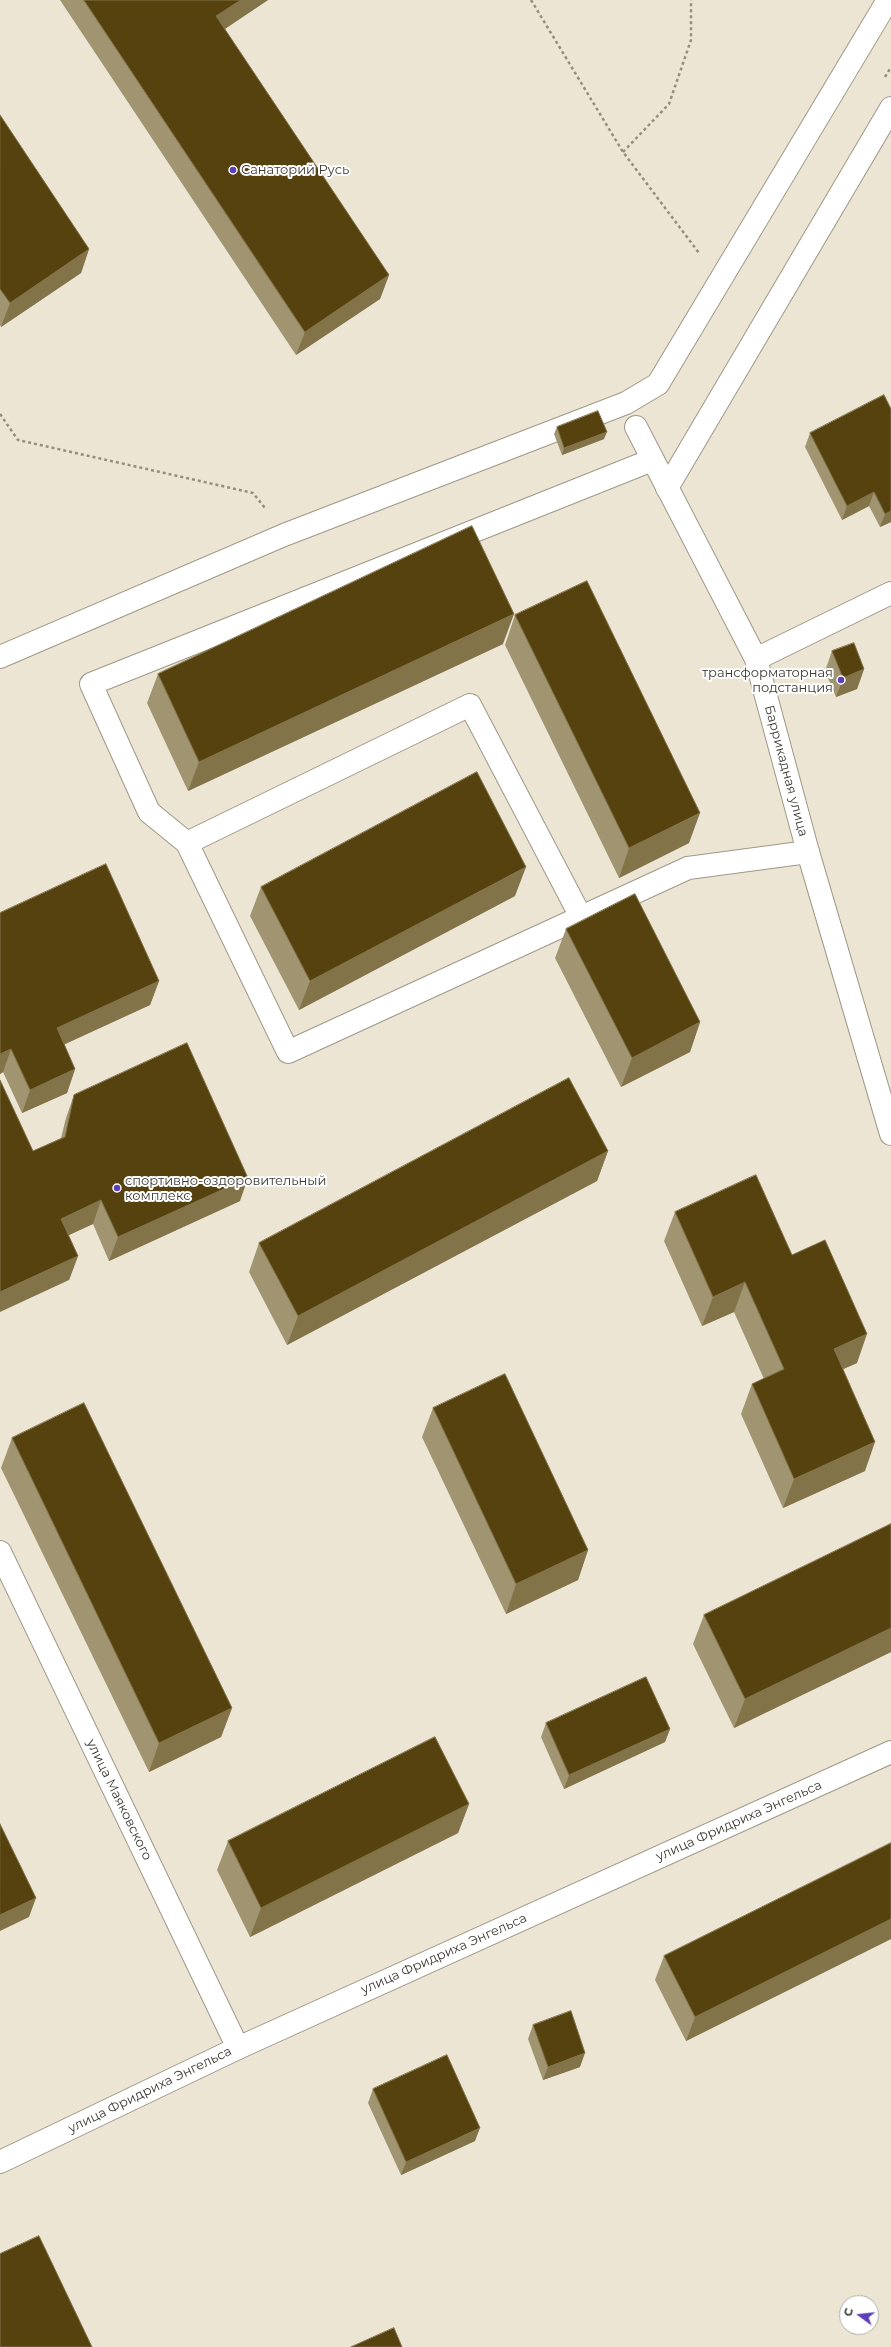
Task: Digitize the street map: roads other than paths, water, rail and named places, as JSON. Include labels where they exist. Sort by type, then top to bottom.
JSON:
[{"type":"street","points":[[0,657],[284,534],[626,403],[658,384],[721,282],[888,0]]},
{"type":"street","points":[[667,488],[891,108]]},
{"type":"street","name":"Баррикадная улица","points":[[626,403],[652,460],[756,659],[808,852],[890,1124]]},
{"type":"street","points":[[652,460],[91,684],[149,812],[187,843],[288,1052],[688,868],[808,852]]},
{"type":"street","points":[[756,659],[891,593]]},
{"type":"street","points":[[187,843],[470,705],[581,917]]},
{"type":"street","name":"улица Маяковского","points":[[0,1552],[238,2048]]},
{"type":"street","name":"улица Фридриха Энгельса","points":[[0,2162],[238,2048],[891,1752]]},
{"type":"place","name":"Санаторий Русь","points":[[233,170]]},
{"type":"place","name":"трансформаторная подстанция","points":[[841,680]]},
{"type":"place","name":"спортивно-оздоровительный комплекс","points":[[117,1188]]}]
